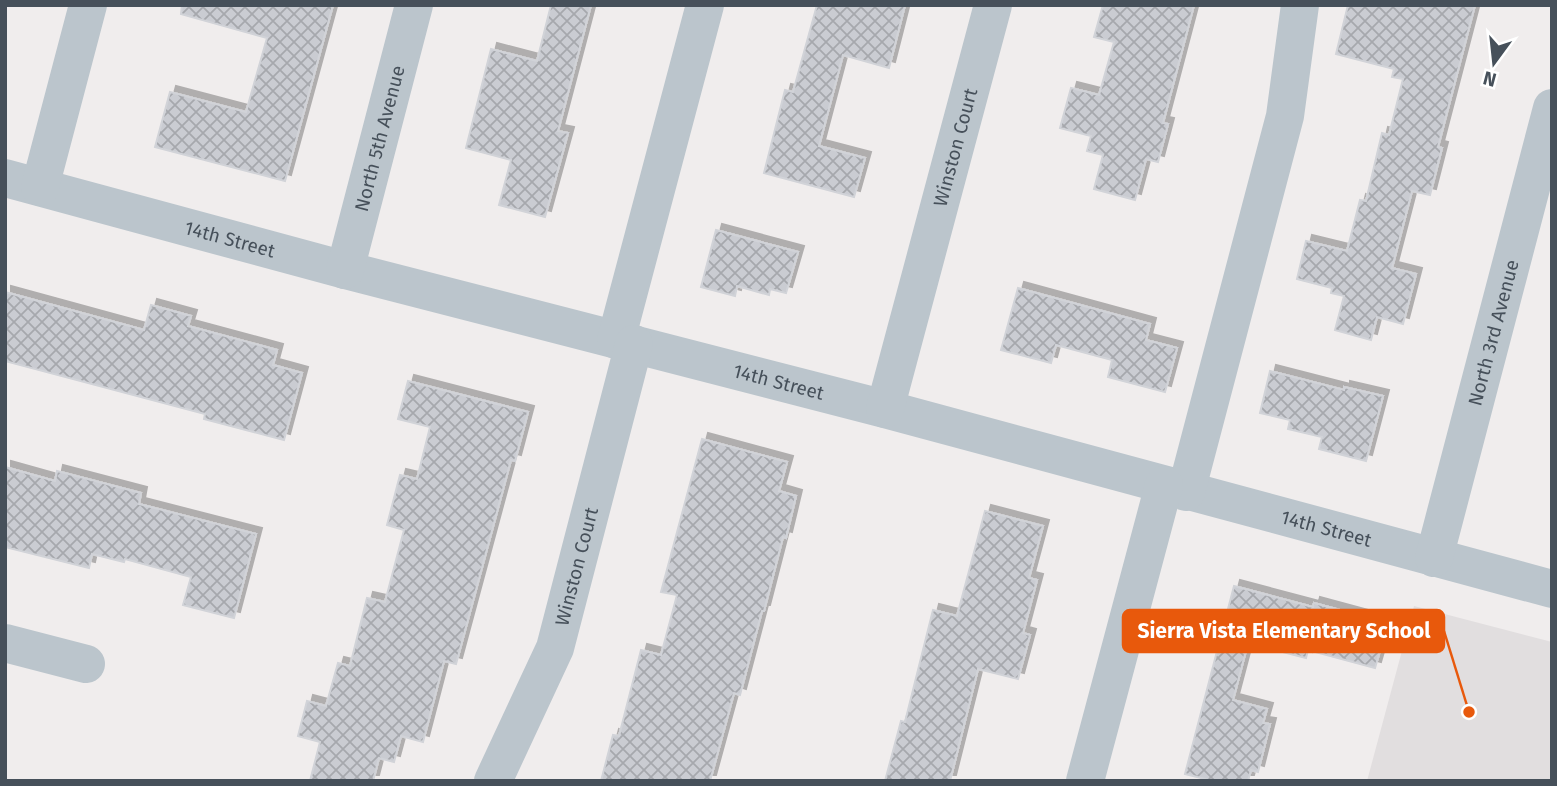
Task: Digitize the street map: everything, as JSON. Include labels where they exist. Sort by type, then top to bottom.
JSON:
[{"type":"street","points":[[23,183],[88,5]]},
{"type":"street","name":"North 5th Avenue","points":[[345,270],[414,5]]},
{"type":"street","name":"Winston Court","points":[[494,781],[555,648],[705,5]]},
{"type":"street","name":"Winston Court","points":[[885,409],[993,5]]},
{"type":"street","points":[[1085,781],[1285,116],[1300,5]]},
{"type":"street","name":"North 3rd Avenue","points":[[1434,558],[1552,108]]},
{"type":"street","name":"14th Street","points":[[23,183],[345,270],[885,409],[1552,589]]},
{"type":"street","points":[[5,643],[86,664]]},
{"type":"shaded area","points":[[1414,606],[1552,642],[1552,781],[1367,781]]},
{"type":"building","points":[[182,5],[333,5],[285,181],[155,147],[170,92],[246,112],[267,38],[181,14]]},
{"type":"building","points":[[551,5],[591,5],[558,131],[568,133],[545,217],[499,205],[511,160],[466,148],[491,49],[537,61]]},
{"type":"building","points":[[817,5],[905,5],[889,68],[843,55],[819,146],[865,158],[854,197],[764,173],[785,90],[793,92]]},
{"type":"building","points":[[1103,5],[1194,5],[1163,123],[1168,124],[1158,162],[1146,159],[1135,200],[1094,189],[1103,155],[1087,151],[1091,136],[1060,128],[1071,88],[1099,95],[1114,42],[1094,37]]},
{"type":"building","points":[[1348,5],[1475,5],[1438,147],[1442,148],[1430,195],[1412,191],[1392,268],[1416,274],[1403,324],[1377,317],[1371,340],[1335,330],[1344,296],[1331,293],[1332,288],[1297,279],[1306,241],[1347,251],[1360,200],[1366,201],[1382,133],[1389,135],[1403,79],[1392,77],[1394,69],[1336,54]]},
{"type":"building","points":[[716,230],[798,252],[786,293],[770,289],[769,295],[737,286],[735,296],[701,287]]},
{"type":"building","points":[[1018,288],[1150,324],[1146,340],[1177,348],[1165,392],[1108,377],[1112,360],[1056,345],[1051,363],[1001,350]]},
{"type":"building","points":[[5,292],[144,330],[151,305],[191,316],[188,326],[277,350],[273,365],[302,373],[284,440],[204,419],[205,414],[5,361]]},
{"type":"building","points":[[1270,371],[1344,390],[1344,387],[1383,396],[1366,461],[1319,449],[1322,437],[1288,429],[1290,420],[1260,413]]},
{"type":"building","points":[[408,381],[528,412],[515,461],[511,460],[456,664],[444,661],[423,742],[401,736],[394,762],[379,758],[373,781],[310,781],[320,742],[298,736],[307,701],[326,706],[338,663],[350,666],[367,598],[385,602],[404,530],[387,525],[400,475],[417,479],[430,427],[398,419]]},
{"type":"building","points":[[702,439],[787,462],[779,491],[796,496],[740,695],[734,693],[710,781],[601,781],[613,735],[619,736],[641,650],[661,655],[677,595],[661,592]]},
{"type":"building","points":[[5,467],[55,481],[57,471],[141,493],[139,504],[256,534],[234,618],[183,605],[191,577],[125,559],[124,562],[92,554],[89,568],[5,547]]},
{"type":"building","points":[[985,511],[1043,526],[1029,578],[1037,580],[1023,633],[1030,635],[1018,679],[978,669],[950,781],[885,781],[901,721],[905,722],[933,610],[957,616]]},
{"type":"building","points":[[1234,586],[1313,607],[1314,603],[1388,623],[1375,668],[1308,650],[1306,658],[1248,643],[1233,700],[1267,709],[1263,723],[1270,724],[1258,772],[1251,770],[1248,781],[1213,781],[1185,774]]},
{"type":"place","name":"Sierra Vista Elementary School","points":[[1469,712]]}]
